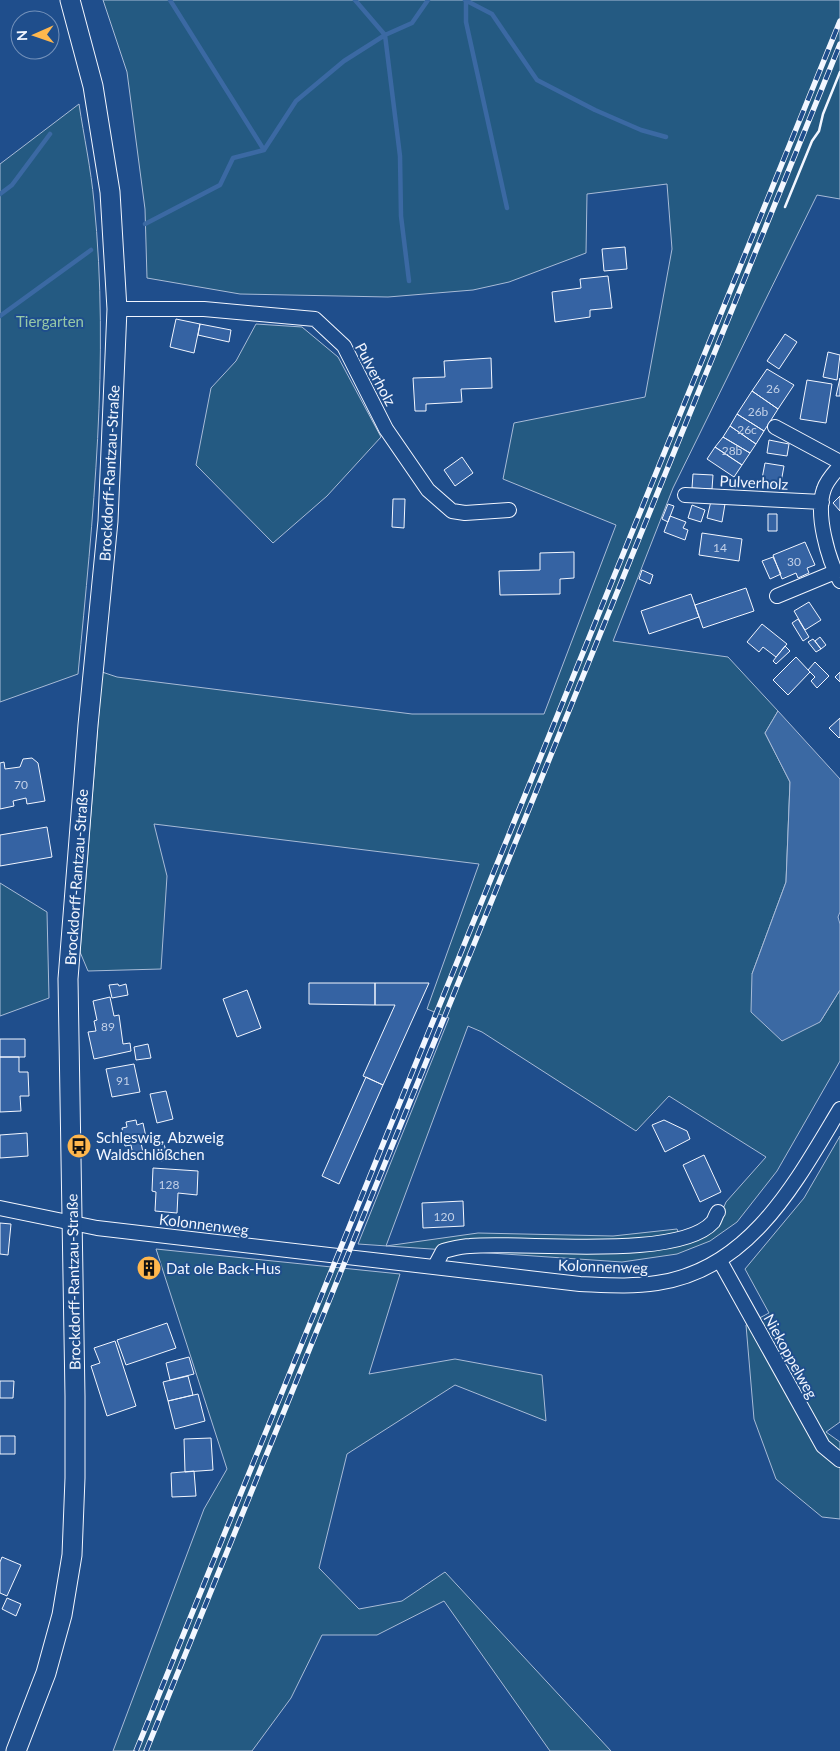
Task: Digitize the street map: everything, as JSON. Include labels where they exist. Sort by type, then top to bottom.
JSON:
[{"type":"street","name":"Brockdorff-Rantzau-Straße","points":[[16,1751],[46,1673],[62,1615],[72,1555],[75,1442],[68,979],[88,725],[108,521],[117,309],[110,192],[93,86],[70,0]]},
{"type":"street","name":"Pulverholz","points":[[117,309],[204,309],[315,319],[344,346],[386,429],[428,490],[452,511],[465,513],[509,510]]},
{"type":"street","points":[[775,427],[840,462]]},
{"type":"street","points":[[777,596],[838,576],[825,538],[822,502],[824,488],[840,466]]},
{"type":"street","name":"Pulverholz","points":[[685,495],[822,502]]},
{"type":"street","name":"Kolonnenweg","points":[[0,1208],[71,1221],[97,1228],[580,1284],[621,1285],[657,1283],[685,1276],[720,1261],[762,1225],[793,1188],[840,1109]]},
{"type":"street","name":"Kolonnenweg","points":[[436,1266],[443,1251],[469,1246],[615,1247],[655,1243],[679,1238],[700,1230],[713,1222],[718,1212]]},
{"type":"street","name":"Niekoppelweg","points":[[720,1261],[823,1446],[840,1460]]},
{"type":"green space","points":[[103,0],[840,0],[840,199],[817,195],[673,488],[613,641],[728,657],[778,711],[765,733],[790,782],[786,882],[752,974],[820,1022],[840,990],[840,1061],[777,1171],[737,1222],[710,1241],[677,1254],[622,1262],[386,1246],[358,1244],[449,1018],[427,1009],[479,864],[154,824],[167,876],[161,969],[88,971],[80,952],[102,672],[117,677],[412,714],[544,714],[616,525],[503,479],[514,423],[645,397],[672,249],[667,184],[587,194],[586,253],[509,282],[473,290],[388,297],[240,294],[147,278],[145,209],[127,72]],"holes":[[[468,1026],[482,1032],[636,1131],[669,1096],[766,1157],[726,1202],[718,1221],[682,1241],[677,1229],[613,1236],[478,1233],[386,1246]]]},
{"type":"green space","name":"Tiergarten","points":[[79,104],[94,202],[99,261],[100,379],[94,497],[78,674],[0,702],[0,164]]},
{"type":"green space","points":[[256,324],[302,327],[338,357],[381,437],[327,496],[273,543],[196,465],[211,388],[236,361]]},
{"type":"green space","points":[[0,883],[47,912],[49,998],[0,1016]]},
{"type":"green space","points":[[840,1136],[840,1422],[826,1432],[840,1442],[840,1519],[822,1517],[776,1479],[754,1419],[746,1325],[769,1313],[745,1269],[804,1198]]},
{"type":"green space","points":[[156,1249],[400,1274],[369,1374],[455,1359],[542,1375],[546,1421],[455,1385],[347,1454],[319,1568],[359,1609],[402,1601],[445,1572],[611,1751],[550,1751],[444,1601],[377,1635],[322,1635],[291,1698],[252,1751],[113,1751],[204,1509],[227,1469]]},
{"type":"shaded area","points":[[778,711],[840,779],[840,912],[838,917],[840,924],[840,990],[820,1022],[782,1041],[751,1012],[752,974],[786,882],[790,782],[765,733]]},
{"type":"building","points":[[625,247],[627,269],[604,271],[602,249]]},
{"type":"building","points":[[608,276],[612,308],[590,310],[590,317],[555,322],[552,292],[581,288],[580,279]]},
{"type":"building","points":[[176,319],[200,324],[194,353],[170,347]]},
{"type":"building","points":[[200,324],[231,330],[229,342],[198,335]]},
{"type":"building","points":[[785,334],[797,342],[779,369],[767,361]]},
{"type":"building","points":[[828,352],[840,355],[837,380],[823,377]]},
{"type":"building","points":[[491,358],[492,388],[461,389],[462,402],[426,404],[426,411],[415,411],[413,378],[445,377],[444,361]]},
{"type":"building","points":[[767,369],[794,385],[778,409],[752,391]]},
{"type":"building","points":[[840,378],[840,396],[836,396]]},
{"type":"building","points":[[807,380],[832,384],[826,423],[800,419]]},
{"type":"building","points":[[752,391],[778,409],[764,431],[737,414]]},
{"type":"building","points":[[737,414],[764,431],[756,444],[730,426]]},
{"type":"building","points":[[730,426],[756,444],[750,453],[723,437]]},
{"type":"building","points":[[723,437],[750,453],[742,465],[715,447]]},
{"type":"building","points":[[769,440],[789,444],[787,456],[767,453]]},
{"type":"building","points":[[715,447],[742,465],[734,477],[707,459]]},
{"type":"building","points":[[462,457],[473,473],[455,486],[444,470]]},
{"type":"building","points":[[765,463],[784,466],[780,488],[761,484]]},
{"type":"building","points":[[693,474],[713,475],[712,489],[692,488]]},
{"type":"building","points":[[840,496],[840,511],[833,503]]},
{"type":"building","points":[[393,499],[405,499],[404,528],[392,527]]},
{"type":"building","points":[[711,501],[725,504],[722,522],[707,518]]},
{"type":"building","points":[[668,504],[674,506],[668,522],[662,519]]},
{"type":"building","points":[[692,505],[705,510],[701,522],[688,518]]},
{"type":"building","points":[[768,514],[777,514],[777,531],[768,531]]},
{"type":"building","points":[[670,516],[686,522],[683,528],[688,530],[685,540],[664,532]]},
{"type":"building","points":[[702,533],[742,539],[739,561],[699,555]]},
{"type":"building","points":[[805,542],[815,565],[807,568],[809,573],[798,578],[796,573],[782,579],[773,555]]},
{"type":"building","points":[[574,552],[574,578],[560,579],[560,594],[500,595],[499,571],[540,570],[540,553]]},
{"type":"building","points":[[773,557],[781,574],[770,579],[762,561]]},
{"type":"building","points":[[642,570],[653,575],[650,584],[639,579]]},
{"type":"building","points":[[746,588],[754,611],[703,628],[695,605]]},
{"type":"building","points":[[691,594],[699,617],[649,634],[641,611]]},
{"type":"building","points":[[809,602],[821,620],[805,630],[794,611]]},
{"type":"building","points":[[798,619],[809,637],[803,641],[792,623]]},
{"type":"building","points":[[762,624],[787,644],[776,657],[763,647],[759,652],[747,642]]},
{"type":"building","points":[[820,637],[826,645],[821,649],[815,641]]},
{"type":"building","points":[[813,639],[821,649],[816,652],[808,642]]},
{"type":"building","points":[[785,646],[790,651],[776,664],[773,661]]},
{"type":"building","points":[[796,657],[810,672],[788,695],[773,680]]},
{"type":"building","points":[[815,662],[829,676],[817,688],[811,681],[815,677],[808,670]]},
{"type":"building","points":[[840,672],[840,682],[835,677]]},
{"type":"building","points":[[840,718],[840,737],[839,738],[829,728]]},
{"type":"building","points":[[32,758],[38,763],[45,801],[27,804],[26,798],[13,801],[14,806],[0,809],[0,763],[4,762],[5,769],[20,767],[23,759]]},
{"type":"building","points":[[47,827],[52,857],[0,866],[0,835]]},
{"type":"building","points":[[309,983],[375,983],[375,1005],[309,1004]]},
{"type":"building","points":[[375,983],[429,983],[383,1085],[363,1076],[395,1005],[375,1005]]},
{"type":"building","points":[[118,984],[119,986],[126,984],[128,995],[112,998],[109,985]]},
{"type":"building","points":[[247,990],[261,1028],[237,1037],[223,999]]},
{"type":"building","points":[[110,997],[114,1016],[119,1015],[123,1044],[130,1043],[131,1051],[94,1059],[88,1032],[96,1031],[94,1021],[97,1020],[93,1001]]},
{"type":"building","points":[[0,1039],[25,1039],[25,1057],[0,1057]]},
{"type":"building","points":[[148,1044],[151,1058],[136,1060],[134,1047]]},
{"type":"building","points":[[0,1057],[19,1057],[19,1072],[28,1072],[29,1096],[20,1096],[21,1111],[0,1112]]},
{"type":"building","points":[[134,1064],[140,1092],[112,1097],[106,1069]]},
{"type":"building","points":[[366,1077],[383,1085],[339,1184],[322,1176]]},
{"type":"building","points":[[166,1091],[173,1119],[157,1123],[150,1094]]},
{"type":"building","points":[[136,1120],[137,1125],[143,1123],[147,1142],[141,1143],[143,1152],[133,1155],[131,1145],[125,1146],[122,1128],[127,1127],[126,1122]]},
{"type":"building","points":[[664,1120],[687,1131],[690,1139],[665,1152],[652,1125]]},
{"type":"building","points":[[27,1133],[28,1156],[0,1158],[0,1135]]},
{"type":"building","points":[[164,1144],[168,1159],[161,1161],[157,1146]]},
{"type":"building","points":[[704,1155],[721,1192],[700,1202],[683,1165]]},
{"type":"building","points":[[153,1168],[198,1171],[197,1195],[178,1193],[177,1213],[155,1211],[156,1192],[152,1191]]},
{"type":"building","points":[[463,1201],[464,1226],[423,1228],[422,1203]]},
{"type":"building","points":[[0,1223],[11,1224],[8,1255],[0,1254]]},
{"type":"building","name":"Dat ole Back-Hus","points":[[149,1259],[158,1271],[149,1278],[140,1266]]},
{"type":"building","points":[[167,1323],[176,1348],[126,1365],[117,1340]]},
{"type":"building","points":[[115,1341],[136,1406],[107,1416],[91,1366],[100,1363],[94,1348]]},
{"type":"building","points":[[189,1357],[194,1374],[170,1380],[166,1363]]},
{"type":"building","points":[[188,1376],[193,1395],[168,1401],[163,1382]]},
{"type":"building","points":[[0,1381],[14,1381],[13,1398],[0,1398]]},
{"type":"building","points":[[198,1394],[205,1421],[175,1429],[168,1401]]},
{"type":"building","points":[[0,1436],[15,1436],[15,1454],[0,1454]]},
{"type":"building","points":[[211,1438],[213,1470],[185,1472],[184,1439]]},
{"type":"building","points":[[194,1471],[196,1496],[172,1497],[171,1473]]},
{"type":"building","points":[[2,1557],[21,1565],[7,1596],[0,1593],[0,1562]]},
{"type":"building","points":[[7,1598],[21,1604],[16,1616],[2,1609]]},
{"type":"waterway","points":[[170,0],[264,150]]},
{"type":"waterway","points":[[355,0],[385,35],[400,156],[401,216],[409,281]]},
{"type":"waterway","points":[[145,224],[220,185],[233,158],[264,150],[296,101],[344,61],[385,35],[412,23],[428,0]]},
{"type":"waterway","points":[[465,0],[492,14],[537,80],[595,110],[641,130],[666,137]]},
{"type":"waterway","points":[[466,1],[466,22],[507,208]]},
{"type":"waterway","points":[[0,194],[12,185],[50,134]]},
{"type":"waterway","points":[[0,316],[91,250]]},
{"type":"railway","points":[[136,1751],[840,21]]},
{"type":"railway","points":[[146,1751],[840,44]]},
{"type":"wall","points":[[785,207],[812,141],[819,131],[823,114],[840,72]]},
{"type":"place","name":"Schleswig, Abzweig Waldschlößchen","points":[[79,1146]]},
{"type":"place","name":"Dat ole Back-Hus","points":[[149,1268]]}]
